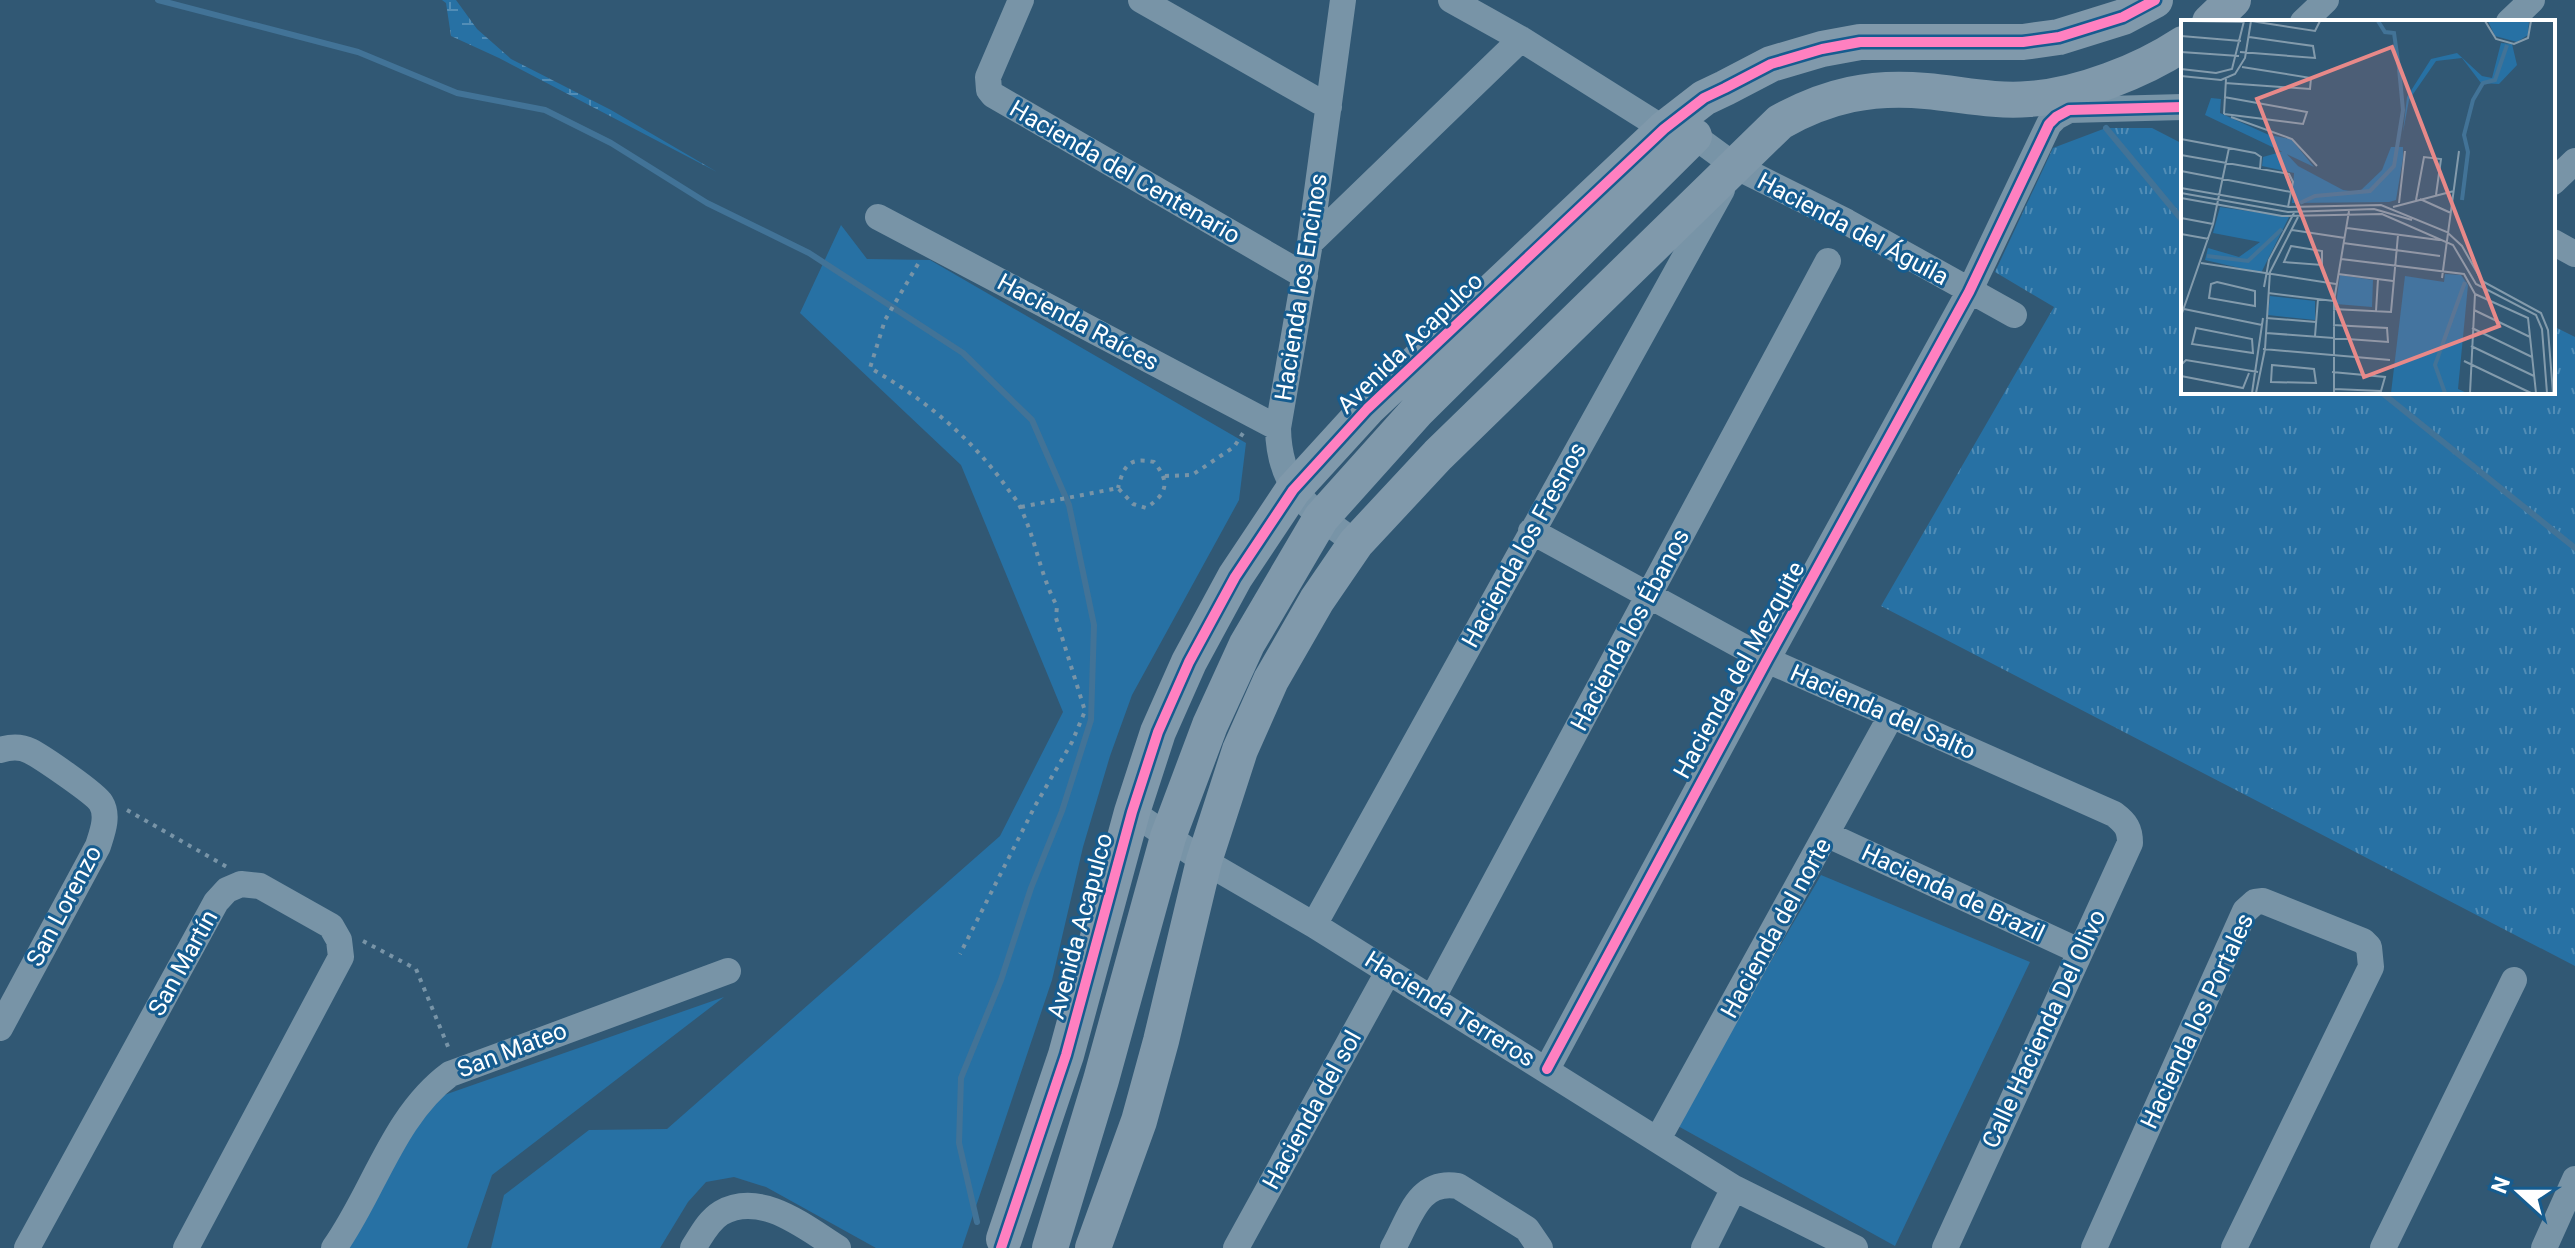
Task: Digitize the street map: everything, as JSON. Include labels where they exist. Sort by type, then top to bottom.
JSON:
[{"type":"street","name":"Hacienda del Centenario","points":[[1021,0],[988,77],[989,90],[993,95],[1305,276]]},
{"type":"street","points":[[1141,0],[1329,107]]},
{"type":"street","name":"Hacienda los Encinos","points":[[1343,0],[1305,276],[1278,428],[1283,467],[1293,490],[1321,518],[1356,543]]},
{"type":"street","name":"Hacienda del Águila","points":[[1451,0],[1735,166],[1847,222],[2014,315]]},
{"type":"street","name":"Avenida Acapulco","points":[[1050,1248],[1101,1080],[1168,837],[1210,725],[1247,644],[1321,518],[1679,132],[1704,98],[1760,70],[1822,49],[1860,42],[2023,42],[2059,37],[2123,17],[2155,0]]},
{"type":"street","points":[[2212,20],[2233,0]]},
{"type":"street","points":[[2305,20],[2326,0]]},
{"type":"street","points":[[2511,20],[2532,0]]},
{"type":"street","points":[[1310,243],[1521,39]]},
{"type":"street","points":[[1093,1248],[1139,1121],[1204,861],[1240,750],[1271,680],[1317,600],[1356,543],[1438,455],[1780,122],[1809,106],[1847,94],[1888,89],[1976,98],[2030,99],[2066,93],[2120,77],[2181,45]]},
{"type":"street","name":"Hacienda del Mezquite","points":[[1547,1069],[1969,292],[2049,124],[2069,110],[2181,107]]},
{"type":"street","name":"Avenida Acapulco","points":[[1010,1245],[1132,812],[1158,732],[1189,662],[1235,577],[1293,490],[1367,409],[1679,132]]},
{"type":"street","points":[[2555,180],[2575,161]]},
{"type":"street","name":"Hacienda los Fresnos","points":[[1314,925],[1735,166]]},
{"type":"street","name":"Hacienda Raíces","points":[[878,217],[1278,428]]},
{"type":"street","points":[[2555,243],[2575,254]]},
{"type":"street","name":"Hacienda los Ébanos","points":[[1432,999],[1828,261]]},
{"type":"street","name":"Hacienda del Salto","points":[[1531,531],[1767,660],[2114,814]]},
{"type":"street","name":"Hacienda del norte","points":[[1658,1139],[1891,716]]},
{"type":"street","points":[[0,750],[11,746],[30,751],[102,803]]},
{"type":"street","name":"San Lorenzo","points":[[0,1028],[98,846],[105,822],[102,803]]},
{"type":"street","name":"Hacienda Terreros","points":[[1132,812],[1204,861],[1314,925],[1734,1188],[1855,1248]]},
{"type":"street","name":"Calle Hacienda Del Olivo","points":[[1945,1248],[2130,843],[2130,831],[2114,814]]},
{"type":"street","name":"Hacienda de Brazil","points":[[1828,835],[2079,951]]},
{"type":"street","points":[[186,1248],[341,957],[339,940],[331,926],[260,886],[241,884]]},
{"type":"street","name":"San Martín","points":[[27,1248],[216,902],[227,890],[241,884]]},
{"type":"street","name":"Hacienda los Portales","points":[[2094,1248],[2249,906],[2255,902],[2271,903],[2363,941],[2369,947],[2371,967],[2234,1248]]},
{"type":"street","name":"San Mateo","points":[[334,1248],[404,1125],[433,1087],[457,1070],[728,971]]},
{"type":"street","name":"Hacienda del sol","points":[[1236,1248],[1388,972]]},
{"type":"street","points":[[2383,1248],[2514,980]]},
{"type":"street","points":[[2544,1248],[2575,1179]]},
{"type":"street","points":[[1393,1248],[1424,1192],[1433,1186],[1445,1184],[1458,1186],[1527,1229],[1540,1248]]},
{"type":"street","points":[[1704,1248],[1734,1188]]},
{"type":"street","points":[[693,1248],[707,1226],[721,1213],[741,1207],[785,1215],[838,1248]]},
{"type":"path","points":[[929,244],[885,320],[870,368],[906,389],[963,435],[992,466],[1021,507],[1048,592],[1057,606],[1056,618],[1085,711],[1072,742],[1035,806],[960,954]]},
{"type":"path","points":[[1165,476],[1192,475],[1218,459],[1234,447],[1255,415]]},
{"type":"path","points":[[1143,460],[1154,462],[1165,476],[1165,487],[1156,501],[1146,508],[1133,504],[1118,488],[1122,471],[1129,463],[1143,460]]},
{"type":"path","points":[[1021,507],[1118,488]]},
{"type":"path","points":[[102,803],[128,810],[224,864],[241,884]]},
{"type":"path","points":[[339,940],[361,940],[416,969],[457,1070]]},
{"type":"green space","points":[[442,0],[456,0],[477,29],[511,59],[611,110],[717,172],[451,36],[446,3]]},
{"type":"green space","points":[[2106,128],[2152,128],[2181,143],[2181,394],[2555,394],[2555,327],[2575,337],[2575,966],[1881,606],[2054,307],[1995,272],[2053,148]]},
{"type":"green space","points":[[841,225],[867,259],[930,260],[1246,443],[1239,500],[1132,695],[1083,847],[1052,980],[962,1248],[876,1248],[766,1187],[734,1177],[706,1182],[688,1202],[660,1248],[491,1248],[504,1195],[589,1130],[667,1129],[1000,836],[1063,712],[961,465],[800,313]]},
{"type":"green space","points":[[1821,875],[2030,962],[1895,1246],[1676,1125]]},
{"type":"green space","points":[[724,997],[492,1175],[467,1248],[340,1248],[427,1101]]},
{"type":"waterway","points":[[158,0],[358,52],[457,93],[545,110],[611,143],[707,203],[809,253],[963,353],[1032,420],[1069,505],[1094,625],[1091,720],[1001,980],[961,1078],[959,1143],[977,1222]]},
{"type":"waterway","points":[[2106,128],[2181,219]]},
{"type":"waterway","points":[[2383,394],[2575,548]]},
{"type":"cycle path","points":[[1001,1248],[1066,1055],[1132,812],[1158,732],[1189,662],[1235,577],[1293,490],[1367,409],[1664,129],[1704,98],[1771,64],[1822,49],[1860,42],[2023,42],[2059,37],[2123,17],[2155,0]]},
{"type":"cycle path","points":[[1547,1069],[1969,292],[2049,124],[2069,110],[2181,107]]}]
